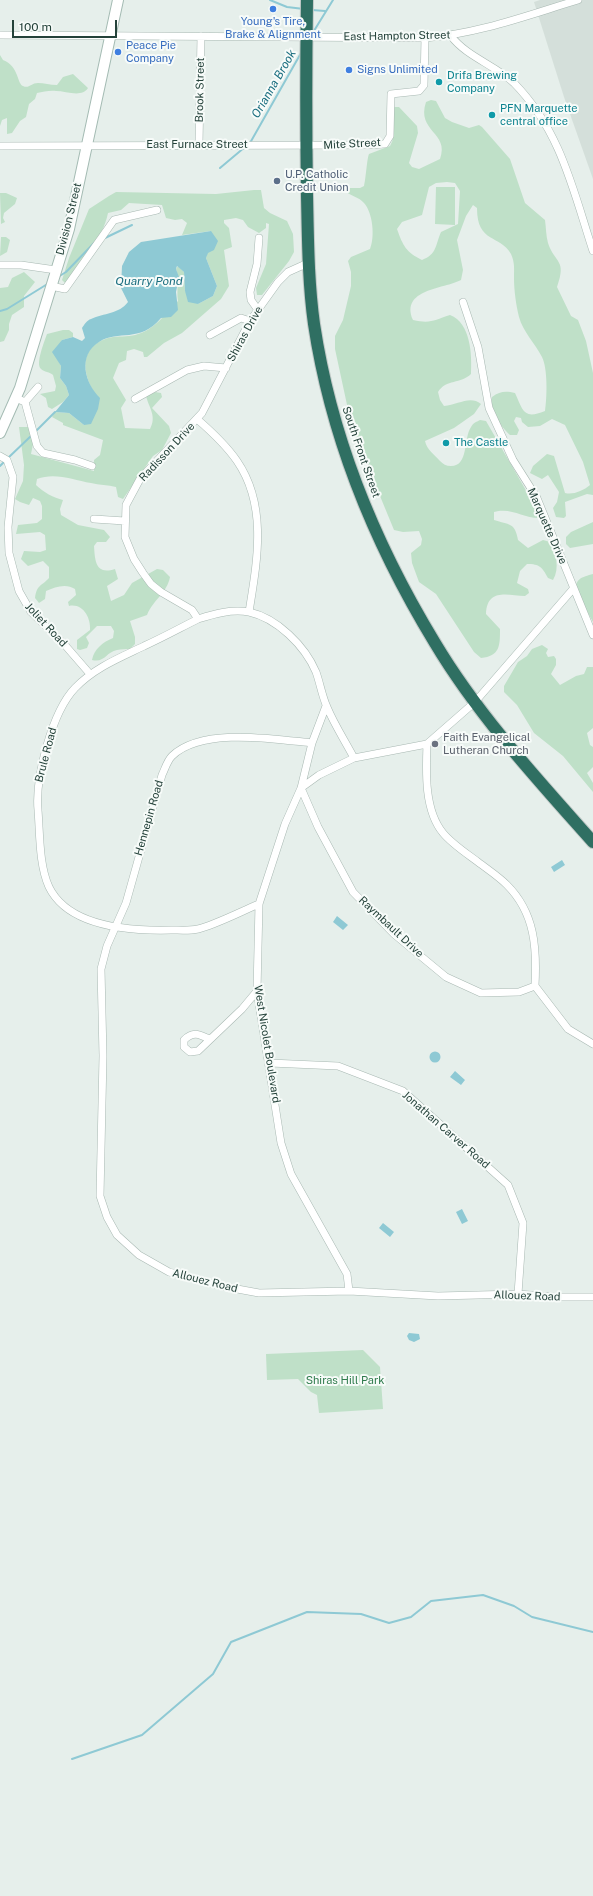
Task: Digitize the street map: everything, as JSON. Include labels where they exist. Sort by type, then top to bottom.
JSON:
[{"type":"highway","name":"South Front Street","points":[[307,0],[306,146],[308,263],[314,324],[326,387],[353,475],[384,552],[435,644],[475,702],[546,789],[593,842]]},
{"type":"street","name":"Division Street","points":[[0,433],[20,400],[68,229],[118,0]]},
{"type":"street","name":"East Hampton Street","points":[[0,35],[426,38],[451,36],[482,30],[578,0]]},
{"type":"street","name":"Brook Street","points":[[199,144],[201,36]]},
{"type":"street","points":[[451,36],[459,46],[488,64],[512,82],[536,108],[558,146],[593,251]]},
{"type":"street","name":"Mite Street","points":[[306,146],[379,145],[388,141],[391,127],[391,94],[412,93],[419,91],[424,85],[426,38]]},
{"type":"street","name":"East Furnace Street","points":[[0,146],[199,144],[306,146]]},
{"type":"street","points":[[51,286],[65,289],[114,220],[157,210]]},
{"type":"street","points":[[258,310],[251,300],[250,292],[257,264],[259,238]]},
{"type":"street","name":"Shiras Drive","points":[[198,419],[250,321],[288,272],[308,263]]},
{"type":"street","points":[[0,265],[21,265],[56,270]]},
{"type":"street","name":"Marquette Drive","points":[[462,302],[478,348],[489,408],[513,460],[537,498],[593,635]]},
{"type":"street","points":[[210,335],[241,318],[250,321]]},
{"type":"street","points":[[135,399],[187,370],[204,366],[226,368]]},
{"type":"street","points":[[38,388],[20,400],[37,446],[43,453],[75,460],[92,466]]},
{"type":"street","points":[[198,419],[214,434],[238,462],[244,473],[254,504],[258,531],[258,546],[249,612]]},
{"type":"street","name":"Radisson Drive","points":[[198,419],[182,432],[140,479],[126,505],[125,521],[125,537],[128,546],[143,573],[161,592],[192,610],[198,620]]},
{"type":"street","name":"Joliet Road","points":[[0,456],[7,460],[13,477],[8,527],[9,553],[19,591],[31,612],[64,644],[90,674]]},
{"type":"street","points":[[94,519],[125,521]]},
{"type":"street","points":[[301,788],[324,772],[354,758],[427,744],[475,702],[573,589]]},
{"type":"street","points":[[198,620],[220,612],[249,612],[276,625],[289,635],[308,656],[315,671],[326,706],[354,758]]},
{"type":"street","name":"Brule Road","points":[[198,620],[90,674],[74,689],[64,702],[56,719],[47,748],[37,791],[40,840],[45,876],[58,901],[84,917],[116,928],[145,931],[198,929],[259,904]]},
{"type":"street","name":"West Nicolet Boulevard","points":[[326,706],[312,743],[301,788],[285,824],[259,904],[257,991],[270,1063],[281,1143],[290,1174],[347,1274],[349,1291]]},
{"type":"street","name":"Hennepin Road","points":[[116,928],[126,903],[155,794],[162,775],[172,756],[190,744],[210,739],[268,738],[312,743]]},
{"type":"street","points":[[427,744],[428,794],[435,819],[442,833],[506,884],[527,912],[532,929],[536,956],[535,986],[568,1029],[593,1044]]},
{"type":"street","name":"Raymbault Drive","points":[[301,788],[318,827],[353,892],[394,934],[446,977],[480,993],[520,992],[535,986]]},
{"type":"street","name":"Allouez Road","points":[[116,928],[108,946],[101,969],[103,1056],[100,1196],[117,1235],[139,1255],[168,1272],[221,1286],[259,1293],[349,1291],[438,1296],[518,1294],[554,1297],[593,1297]]},
{"type":"street","points":[[209,1039],[242,1009],[257,991]]},
{"type":"street","name":"Jonathan Carver Road","points":[[270,1063],[338,1066],[403,1091],[508,1185],[523,1223],[518,1294]]},
{"type":"shaded area","points":[[540,0],[593,0],[593,179],[564,97],[534,2]]},
{"type":"green space","points":[[0,55],[3,60],[12,66],[21,85],[25,87],[38,83],[57,85],[63,77],[73,74],[88,88],[82,93],[46,91],[37,93],[35,99],[29,104],[26,117],[20,121],[12,133],[7,134],[7,118],[2,120],[0,126]]},
{"type":"green space","points":[[431,100],[436,101],[445,118],[452,122],[469,128],[479,125],[482,127],[510,159],[525,203],[545,220],[548,243],[559,262],[561,271],[557,287],[571,316],[578,320],[586,341],[593,373],[593,495],[587,494],[565,502],[566,516],[564,518],[556,517],[553,508],[557,502],[559,492],[548,475],[542,479],[530,473],[533,466],[547,454],[554,456],[565,493],[578,492],[590,485],[583,462],[565,425],[552,419],[540,426],[528,427],[522,422],[521,418],[516,417],[514,421],[519,430],[517,435],[510,435],[496,418],[492,397],[506,392],[515,393],[522,409],[528,414],[538,414],[545,411],[547,391],[546,376],[542,357],[523,328],[519,317],[514,283],[514,263],[511,254],[501,243],[490,237],[481,228],[477,208],[473,205],[466,216],[457,240],[463,270],[461,280],[435,288],[418,296],[413,302],[411,310],[413,320],[436,320],[450,315],[457,319],[462,325],[469,340],[471,374],[463,379],[445,385],[438,392],[440,400],[444,406],[468,400],[477,401],[481,404],[474,414],[454,428],[425,441],[429,449],[442,463],[449,466],[457,465],[461,462],[463,457],[467,438],[472,426],[480,420],[486,421],[539,513],[539,518],[533,518],[511,512],[500,511],[494,512],[494,520],[513,527],[517,534],[518,540],[528,548],[543,540],[550,542],[554,551],[557,566],[553,580],[548,578],[540,567],[527,564],[520,571],[517,583],[528,589],[529,593],[525,596],[505,594],[499,595],[490,600],[487,606],[486,614],[500,629],[500,640],[498,649],[492,655],[481,658],[474,652],[436,594],[419,582],[412,563],[411,553],[421,545],[422,539],[419,531],[403,532],[394,530],[352,428],[335,349],[335,336],[343,320],[351,286],[351,272],[348,261],[351,257],[370,249],[373,232],[367,207],[360,199],[345,191],[346,188],[360,188],[364,186],[369,154],[390,146],[394,132],[394,107],[399,107],[417,126],[418,133],[409,163],[412,167],[419,169],[440,159],[442,150],[441,143],[425,120],[424,112],[426,102]],"holes":[[[436,183],[455,183],[460,191],[458,224],[441,232],[433,252],[427,258],[422,260],[406,248],[397,229],[402,222],[422,215],[429,187]]]},
{"type":"green space","points":[[436,187],[455,187],[455,225],[435,224]]},
{"type":"green space","points":[[261,190],[264,208],[270,213],[287,221],[293,234],[294,252],[289,261],[262,295],[257,295],[256,288],[266,264],[269,224],[266,223],[266,228],[259,233],[248,227],[243,220],[236,218],[224,220],[224,223],[229,228],[232,247],[224,250],[229,286],[221,299],[182,333],[164,343],[147,357],[144,357],[143,352],[134,349],[127,351],[126,360],[119,363],[113,378],[126,400],[121,408],[125,428],[150,429],[153,416],[146,396],[155,392],[161,393],[162,397],[152,408],[169,426],[171,433],[162,450],[153,456],[123,499],[118,497],[116,487],[57,476],[37,479],[36,485],[39,488],[56,498],[63,500],[60,509],[61,515],[78,525],[104,530],[110,537],[106,542],[97,542],[94,546],[96,562],[100,569],[115,569],[118,579],[107,586],[111,601],[124,595],[132,583],[157,569],[163,570],[170,577],[166,588],[147,615],[130,621],[135,637],[135,644],[130,649],[113,651],[103,659],[96,661],[92,660],[95,652],[100,646],[113,638],[114,631],[111,626],[97,626],[86,637],[89,643],[87,648],[80,650],[77,649],[77,640],[90,630],[90,625],[85,612],[82,609],[69,606],[68,602],[76,595],[75,589],[64,586],[46,591],[45,599],[39,603],[35,598],[36,593],[38,588],[49,578],[49,567],[43,561],[28,566],[21,559],[24,551],[40,552],[46,550],[45,535],[40,532],[16,534],[18,525],[37,523],[42,519],[42,506],[40,501],[33,498],[29,505],[15,499],[23,481],[24,465],[19,427],[29,427],[33,444],[31,454],[94,471],[94,460],[100,455],[103,440],[63,425],[63,423],[52,417],[55,412],[69,413],[84,425],[95,394],[90,385],[85,367],[89,351],[94,345],[102,340],[113,337],[135,335],[144,332],[160,320],[178,301],[178,277],[176,269],[178,266],[184,272],[185,291],[198,304],[213,296],[217,286],[206,258],[211,231],[182,235],[187,223],[182,219],[175,220],[166,218],[162,205],[129,203],[121,210],[108,213],[96,241],[85,259],[66,284],[62,280],[69,258],[89,209],[116,192],[216,194]]},
{"type":"green space","points":[[0,193],[6,193],[17,198],[15,204],[4,213],[3,218],[5,222],[1,224]]},
{"type":"green space","points":[[1,237],[6,237],[10,240],[7,252],[0,256]]},
{"type":"green space","points":[[24,272],[35,282],[24,296],[24,307],[12,315],[9,330],[4,341],[0,342],[0,288],[8,287],[12,278]]},
{"type":"green space","points":[[69,330],[73,333],[73,337],[62,340],[57,358],[61,366],[60,378],[66,386],[69,395],[63,402],[52,409],[48,407],[46,398],[40,394],[55,391],[56,386],[53,375],[42,370],[39,366],[39,362],[47,334]]},
{"type":"green space","points":[[593,522],[593,544],[570,548],[566,544],[566,537],[571,532]]},
{"type":"green space","points":[[593,574],[593,622],[576,592],[576,584],[585,576]]},
{"type":"green space","points":[[542,645],[548,649],[546,653],[548,657],[554,656],[556,659],[556,665],[551,674],[560,685],[576,676],[584,674],[587,667],[593,667],[593,728],[587,733],[590,745],[593,747],[593,767],[587,773],[593,783],[593,792],[563,756],[534,733],[517,705],[504,692],[504,686],[518,662],[527,656],[532,649]]},
{"type":"green space","name":"Shiras Hill Park","points":[[363,1350],[380,1367],[383,1409],[319,1413],[317,1395],[311,1392],[298,1379],[267,1380],[266,1354]]},
{"type":"water","name":"Quarry Pond","points":[[211,231],[218,241],[214,250],[208,253],[206,258],[217,286],[213,296],[198,304],[188,302],[185,291],[184,272],[177,266],[176,269],[179,277],[176,292],[178,310],[171,317],[161,318],[153,326],[137,334],[107,338],[92,348],[88,355],[86,362],[87,377],[90,385],[100,398],[98,409],[91,424],[84,425],[69,413],[55,412],[69,395],[66,386],[60,378],[61,366],[52,352],[62,340],[73,337],[82,341],[85,338],[82,328],[88,320],[116,311],[128,302],[121,288],[122,266],[129,252],[141,242]]},
{"type":"water","points":[[562,860],[565,865],[554,872],[551,867]]},
{"type":"water","points":[[337,916],[348,925],[343,930],[333,922]]},
{"type":"water","points":[[433,1052],[437,1052],[439,1053],[439,1061],[433,1062],[430,1059],[430,1055]]},
{"type":"water","points":[[455,1071],[465,1080],[461,1085],[450,1077]]},
{"type":"water","points":[[462,1209],[468,1221],[462,1224],[456,1212]]},
{"type":"water","points":[[383,1223],[394,1232],[390,1237],[379,1228]]},
{"type":"water","points":[[409,1333],[419,1334],[420,1339],[414,1342],[409,1340],[407,1336]]},
{"type":"waterway","points":[[270,0],[287,7],[304,9]]},
{"type":"waterway","name":"Orianna Brook","points":[[312,34],[333,0]]},
{"type":"waterway","points":[[312,10],[325,11]]},
{"type":"waterway","name":"Orianna Brook","points":[[250,143],[301,53]]},
{"type":"waterway","name":"Orianna Brook","points":[[220,168],[245,147]]},
{"type":"waterway","name":"Orianna Brook","points":[[105,238],[132,225]]},
{"type":"waterway","name":"Orianna Brook","points":[[58,277],[66,272],[95,242]]},
{"type":"waterway","name":"Orianna Brook","points":[[0,311],[7,309],[49,283]]},
{"type":"waterway","points":[[35,432],[55,412]]},
{"type":"waterway","points":[[8,458],[32,435]]},
{"type":"waterway","points":[[0,466],[5,461]]},
{"type":"waterway","points":[[72,1759],[142,1735],[213,1674],[231,1642],[307,1612],[361,1614],[389,1623],[411,1617],[431,1601],[483,1595],[514,1606],[532,1617],[593,1632]]},
{"type":"place","name":"Young's Tire, Brake & Alignment","points":[[273,9]]},
{"type":"place","name":"Peace Pie Company","points":[[118,52]]},
{"type":"place","name":"Signs Unlimited","points":[[349,70]]},
{"type":"place","name":"Drifa Brewing Company","points":[[439,82]]},
{"type":"place","name":"PFN Marquette central office","points":[[492,115]]},
{"type":"place","name":"U.P. Catholic Credit Union","points":[[277,181]]},
{"type":"place","name":"The Castle","points":[[446,443]]},
{"type":"place","name":"Faith Evangelical Lutheran Church","points":[[435,744]]}]
